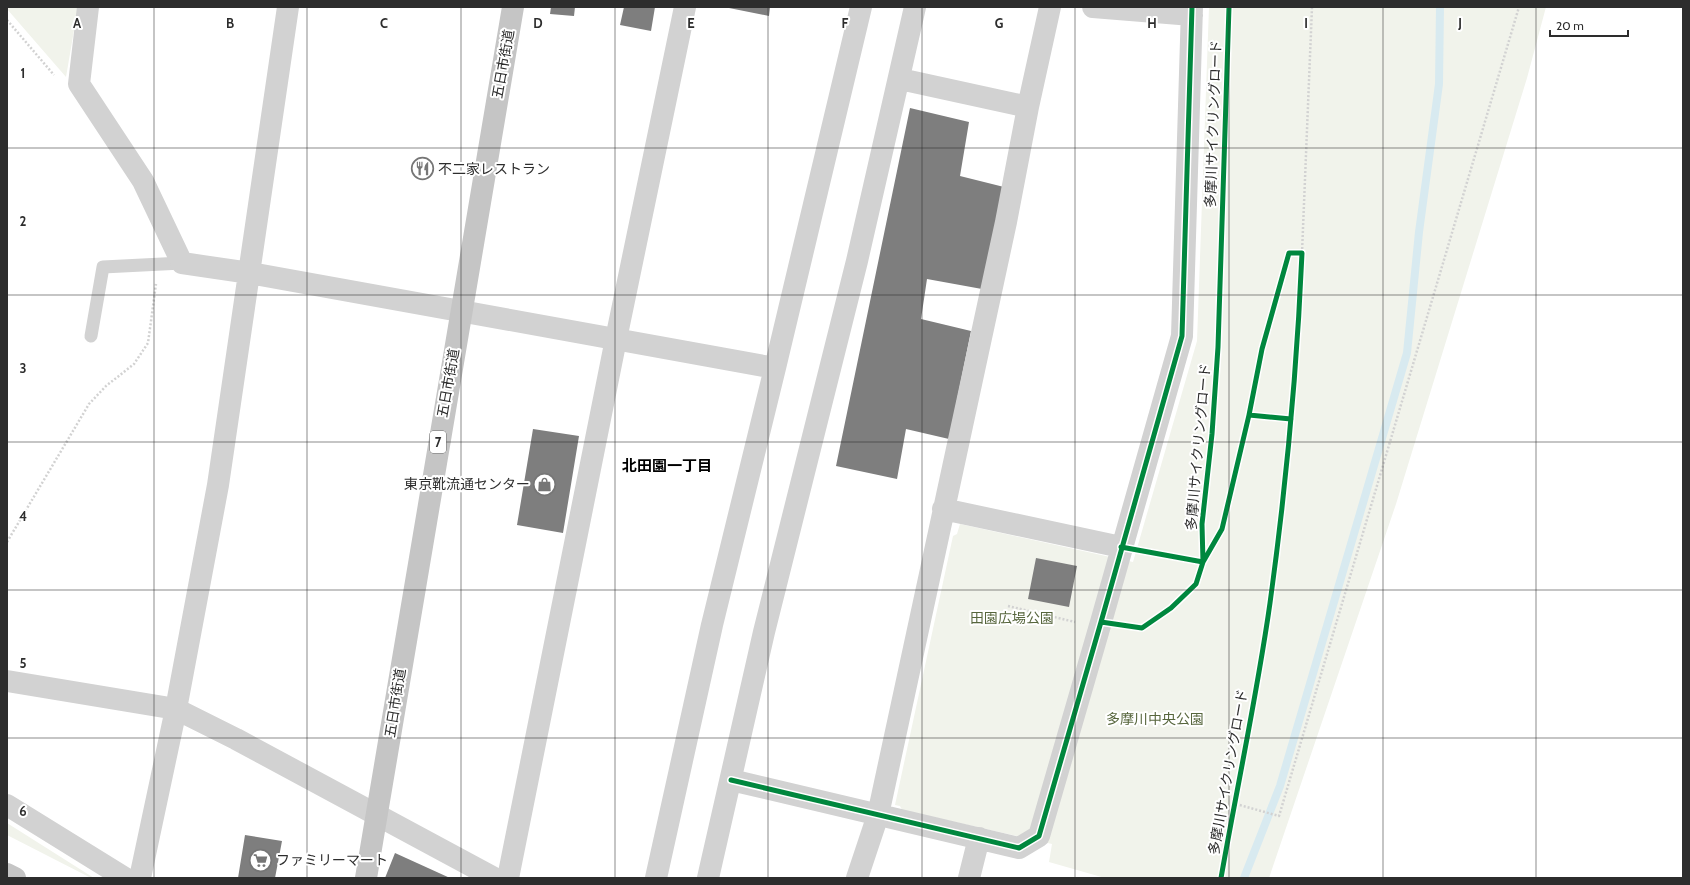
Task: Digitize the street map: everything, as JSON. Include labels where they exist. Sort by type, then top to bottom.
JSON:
[{"type":"main road","name":"五日市街道","points":[[366,878],[512,7]]},
{"type":"main road","points":[[7,874],[15,878]]},
{"type":"street","points":[[88,7],[79,84],[143,182],[182,263],[250,273],[775,368]]},
{"type":"street","points":[[140,878],[176,709],[218,485],[288,7]]},
{"type":"street","points":[[508,878],[616,339],[685,7]]},
{"type":"street","points":[[656,878],[712,625],[775,368],[860,7]]},
{"type":"street","points":[[708,878],[764,632],[857,261],[915,7]]},
{"type":"street","points":[[857,878],[878,815],[1006,222],[1028,107],[1050,7]]},
{"type":"street","points":[[731,780],[1019,848],[1039,836],[1182,336],[1192,11],[1093,7]]},
{"type":"street","points":[[900,78],[1028,107]]},
{"type":"street","points":[[943,509],[1121,547]]},
{"type":"street","points":[[7,681],[176,709],[236,739],[494,878]]},
{"type":"street","points":[[7,805],[125,878]]},
{"type":"street","points":[[969,878],[980,838]]},
{"type":"lane","points":[[91,336],[103,268],[182,263]]},
{"type":"path","points":[[1302,261],[1312,7]]},
{"type":"path","points":[[1236,804],[1279,816],[1519,7]]},
{"type":"path","points":[[7,20],[56,77]]},
{"type":"path","points":[[1296,253],[1302,253]]},
{"type":"path","points":[[7,542],[89,404],[106,386],[134,364],[148,343],[157,280],[155,264]]},
{"type":"path","points":[[1008,606],[1083,623],[1101,622]]},
{"type":"green space","points":[[7,7],[78,7],[66,77],[7,9]]},
{"type":"green space","name":"多摩川中央公園","points":[[1209,7],[1546,7],[1527,78],[1396,504],[1269,878],[1105,878],[1049,862],[1052,844],[902,810],[900,806],[895,805],[953,536],[957,534],[960,524],[1133,562],[1197,341]]},
{"type":"green space","points":[[7,823],[94,878],[91,878],[7,835]]},
{"type":"building","points":[[551,7],[575,7],[574,16],[550,14]]},
{"type":"building","points":[[624,7],[655,7],[651,31],[620,25]]},
{"type":"building","points":[[724,7],[770,7],[769,16]]},
{"type":"building","points":[[910,108],[969,122],[960,176],[1004,187],[982,289],[927,279],[921,319],[971,331],[949,439],[906,429],[897,479],[836,466]]},
{"type":"building","points":[[533,429],[579,436],[563,533],[517,525]]},
{"type":"building","points":[[1036,558],[1077,566],[1069,607],[1028,599]]},
{"type":"building","name":"ファミリーマート","points":[[245,835],[282,841],[275,878],[238,878]]},
{"type":"building","points":[[395,853],[450,878],[385,878]]},
{"type":"waterway","points":[[1244,878],[1280,786],[1407,353],[1419,232],[1439,84],[1440,7]]},
{"type":"cycle path","points":[[731,780],[1019,848],[1039,836],[1182,336],[1192,7]]},
{"type":"cycle path","name":"多摩川サイクリングロード","points":[[1229,7],[1218,347],[1212,434],[1202,524],[1203,562],[1222,529],[1249,415],[1291,419]]},
{"type":"cycle path","name":"多摩川サイクリングロード","points":[[1221,878],[1259,672],[1276,559],[1294,385],[1302,253],[1289,253],[1262,349],[1249,415]]},
{"type":"cycle path","points":[[1101,622],[1142,628],[1171,608],[1196,584],[1203,562],[1121,547]]},
{"type":"place","name":"不二家レストラン","points":[[423,169]]},
{"type":"place","name":"東京靴流通センター","points":[[545,484]]},
{"type":"place","name":"ファミリーマート","points":[[260,860]]},
{"type":"district","name":"北田園一丁目","points":[[667,466]]},
{"type":"park label","name":"田園広場公園","points":[[1012,618]]}]
